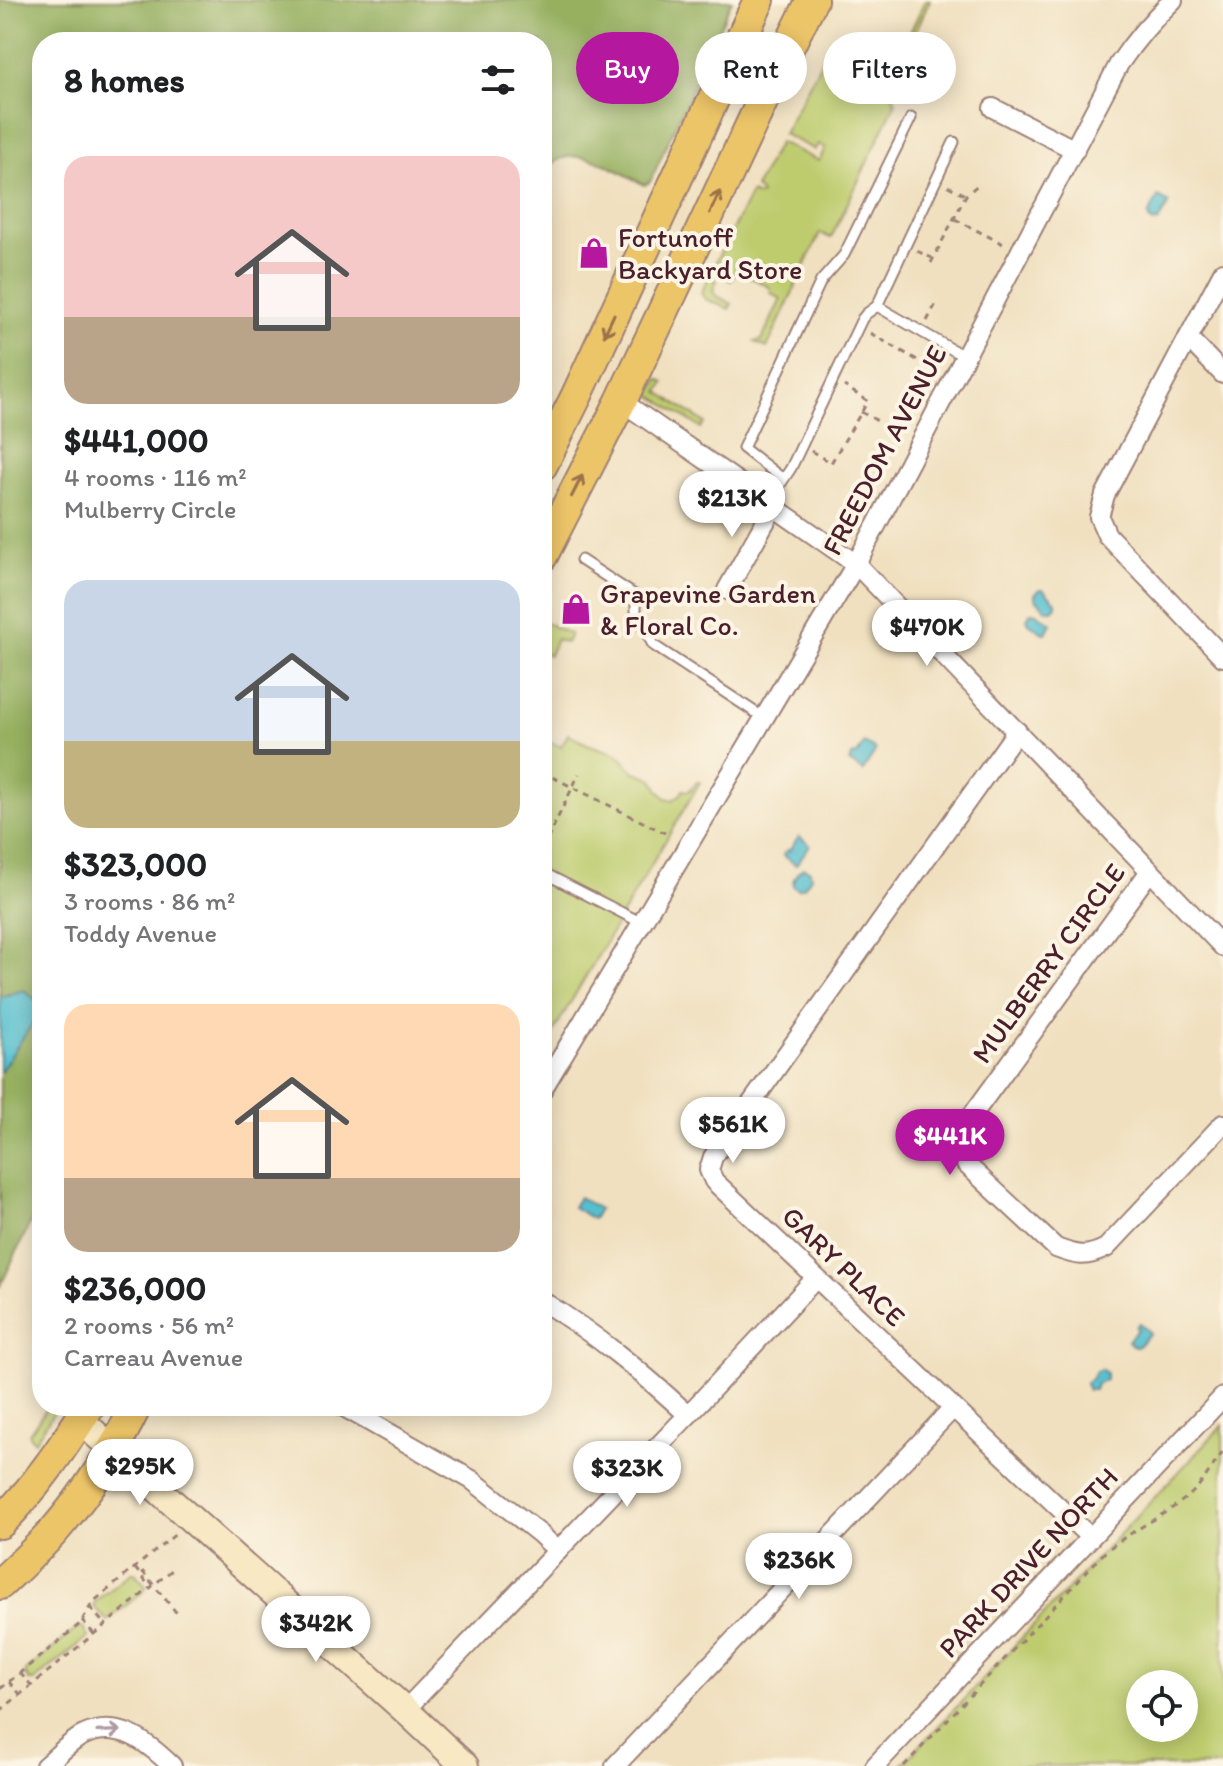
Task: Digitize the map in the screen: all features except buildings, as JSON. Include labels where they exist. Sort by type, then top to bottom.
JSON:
[{"type":"main road","points":[[552,445],[759,0]]},
{"type":"main road","points":[[552,536],[621,401],[812,0]]},
{"type":"main road","points":[[0,1523],[52,1461],[83,1416]]},
{"type":"main road","points":[[0,1584],[53,1532],[91,1484],[131,1416]]},
{"type":"street","name":"FREEDOM AVENUE","points":[[552,1073],[856,564],[1119,64],[1134,41],[1173,0]]},
{"type":"street","points":[[993,108],[1075,150]]},
{"type":"street","points":[[1223,272],[1105,495],[1099,517],[1107,535],[1223,657]]},
{"type":"street","points":[[1188,338],[1223,374]]},
{"type":"street","points":[[621,401],[856,564],[1223,947]]},
{"type":"street","points":[[727,590],[770,506]]},
{"type":"street","name":"GARY PLACE","points":[[1017,731],[713,1157],[709,1170],[714,1181],[1090,1537]]},
{"type":"street","name":"MULBERRY CIRCLE","points":[[1150,871],[968,1121],[961,1151],[966,1164],[1056,1248],[1074,1255],[1092,1255],[1106,1248],[1223,1124]]},
{"type":"street","points":[[405,1710],[816,1278]]},
{"type":"street","points":[[552,1307],[623,1356],[688,1415]]},
{"type":"street","name":"PARK DRIVE NORTH","points":[[875,1766],[1223,1397]]},
{"type":"street","points":[[615,1766],[953,1408]]},
{"type":"street","points":[[87,1416],[113,1450],[465,1766]]},
{"type":"street","points":[[360,1416],[472,1480],[558,1551]]},
{"type":"street","points":[[45,1766],[83,1735],[107,1729],[123,1731],[138,1738],[172,1766]]},
{"type":"lane","points":[[783,479],[743,448],[821,281],[844,255],[911,118]]},
{"type":"lane","points":[[770,506],[862,319],[877,306],[954,142]]},
{"type":"lane","points":[[877,306],[965,357]]},
{"type":"lane","points":[[581,560],[636,596],[636,612],[653,645],[764,718]]},
{"type":"lane","points":[[552,877],[642,923]]},
{"type":"path","points":[[941,182],[966,195]]},
{"type":"path","points":[[910,247],[932,261],[966,195],[980,183]]},
{"type":"path","points":[[954,219],[1005,245]]},
{"type":"path","points":[[922,331],[938,300]]},
{"type":"path","points":[[865,339],[869,333],[938,372]]},
{"type":"path","points":[[806,449],[831,463],[868,401],[837,382]]},
{"type":"path","points":[[861,412],[903,435]]},
{"type":"path","points":[[552,830],[579,774]]},
{"type":"path","points":[[552,777],[665,833]]},
{"type":"path","points":[[904,1766],[1105,1552],[1122,1537],[1165,1514],[1195,1491],[1223,1452]]},
{"type":"path","points":[[0,1689],[80,1624],[93,1602],[177,1533]]},
{"type":"path","points":[[135,1568],[180,1617]]},
{"type":"path","points":[[0,1711],[172,1570]]},
{"type":"path","points":[[142,1571],[152,1586]]},
{"type":"path","points":[[90,1607],[105,1625]]},
{"type":"path","points":[[82,1620],[94,1634]]},
{"type":"path","points":[[20,1673],[31,1686]]},
{"type":"path","points":[[9,1682],[20,1695]]},
{"type":"green space","points":[[0,0],[732,0],[718,32],[695,32],[695,82],[650,182],[644,185],[591,159],[564,158],[552,164],[552,32],[32,32],[32,997],[24,990],[0,997]]},
{"type":"green space","points":[[925,0],[930,0],[915,32],[910,32]]},
{"type":"green space","points":[[823,58],[823,104],[895,104],[831,238],[820,233],[767,348],[755,342],[762,340],[781,299],[771,293],[771,288],[737,270],[731,281],[711,271],[751,193],[761,195],[755,188],[779,142],[819,161],[825,148],[818,144],[815,150],[783,134],[799,104],[807,104],[807,89]]},
{"type":"green space","points":[[709,276],[717,281],[713,290],[715,295],[732,304],[729,309],[705,299],[701,293]]},
{"type":"green space","points":[[658,379],[665,382],[659,392],[705,423],[701,428],[651,395]]},
{"type":"green space","points":[[552,626],[570,634],[566,643],[556,639],[552,648]]},
{"type":"green space","points":[[568,734],[617,754],[635,772],[652,778],[660,792],[673,800],[683,790],[689,791],[700,782],[552,1034],[552,743],[561,747]]},
{"type":"green space","points":[[32,1024],[32,1219],[0,1287],[0,1072]]},
{"type":"green space","points":[[41,1416],[51,1416],[35,1441],[29,1434]]},
{"type":"green space","points":[[1223,1425],[1223,1766],[901,1766]]},
{"type":"green space","points":[[135,1573],[146,1586],[145,1590],[107,1621],[94,1603]]},
{"type":"green space","points":[[79,1627],[83,1627],[88,1637],[34,1681],[30,1681],[25,1675],[26,1671]]},
{"type":"water","points":[[1158,197],[1169,203],[1158,222],[1154,223],[1148,216]]},
{"type":"water","points":[[1040,589],[1056,602],[1052,610],[1047,610],[1035,598]]},
{"type":"water","points":[[1031,612],[1051,623],[1046,633],[1029,623],[1027,619]]},
{"type":"water","points":[[864,743],[876,750],[863,771],[849,762]]},
{"type":"water","points":[[799,837],[810,845],[796,865],[783,855]]},
{"type":"water","points":[[804,868],[810,871],[811,877],[804,887],[798,889],[793,886],[793,881]]},
{"type":"water","points":[[24,990],[32,997],[32,1024],[0,1072],[0,997]]},
{"type":"water","points":[[579,1197],[599,1209],[593,1219],[573,1207]]},
{"type":"water","points":[[1140,1323],[1150,1333],[1134,1347],[1128,1341]]},
{"type":"water","points":[[1101,1369],[1106,1373],[1106,1379],[1094,1390],[1088,1390],[1086,1382]]},
{"type":"place","name":"Fortunoff Backyard Store","points":[[594,253]]},
{"type":"place","name":"Grapevine Garden & Floral Co.","points":[[576,609]]}]
